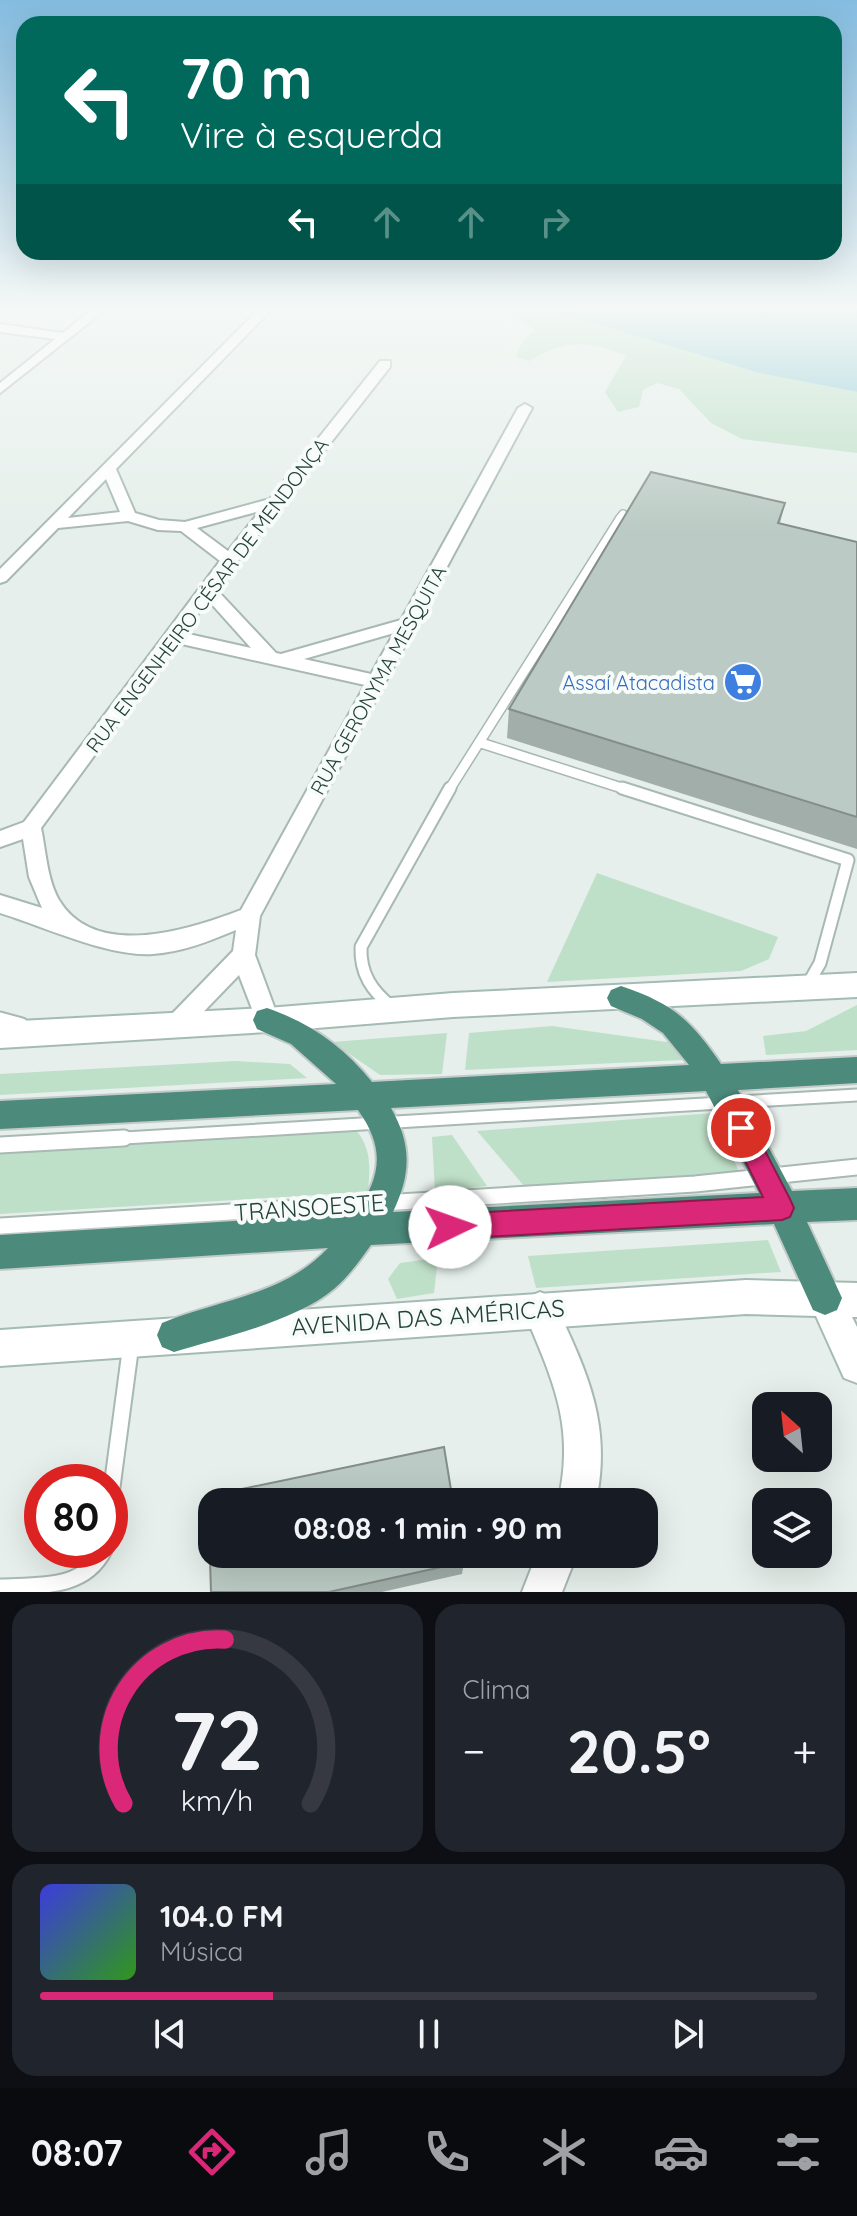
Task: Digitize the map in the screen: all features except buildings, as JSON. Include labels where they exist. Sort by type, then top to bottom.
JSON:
[{"type":"highway","points":[[621,998],[667,1019],[679,1030],[720,1091],[782,1208],[841,1299]]},
{"type":"highway","points":[[174,1335],[267,1304],[316,1282],[338,1262],[362,1232],[382,1201],[393,1168],[393,1151],[385,1124],[334,1061],[300,1034],[267,1020]]},
{"type":"highway","points":[[0,1115],[364,1097],[720,1091],[857,1070]]},
{"type":"highway","points":[[0,1252],[257,1235],[362,1232],[857,1204]]},
{"type":"main road","points":[[0,1035],[857,985]]},
{"type":"main road","name":"AVENIDA DAS AMÉRICAS","points":[[0,1348],[540,1309],[746,1297],[841,1299]]},
{"type":"main road","points":[[841,1299],[857,1365]]},
{"type":"main road","points":[[540,1309],[577,1393],[586,1433],[585,1475],[581,1488]]},
{"type":"main road","points":[[542,1592],[551,1568]]},
{"type":"street","points":[[0,578],[191,384]]},
{"type":"street","name":"RUA ENGENHEIRO CÉSAR DE MENDONÇA","points":[[31,827],[229,560],[369,384]]},
{"type":"street","name":"RUA GERONYMA MESQUITA","points":[[267,1020],[244,955],[249,916],[525,408]]},
{"type":"street","points":[[108,467],[129,516]]},
{"type":"street","points":[[54,524],[129,516],[158,525],[185,527],[275,502]]},
{"type":"street","points":[[185,527],[229,560]]},
{"type":"street","points":[[0,566],[18,561]]},
{"type":"street","points":[[207,589],[276,659]]},
{"type":"street","points":[[276,659],[409,623]]},
{"type":"street","points":[[172,636],[375,681]]},
{"type":"street","points":[[0,839],[31,827],[41,883],[50,904],[66,925]]},
{"type":"street","points":[[0,904],[96,937],[140,948],[175,943],[249,916]]},
{"type":"street","points":[[177,1024],[244,955]]},
{"type":"lane","points":[[396,1010],[377,995],[364,977],[359,963],[361,947],[468,756],[481,743],[623,514]]},
{"type":"lane","points":[[481,743],[848,860],[820,963],[806,988]]},
{"type":"lane","points":[[0,1018],[47,1031]]},
{"type":"lane","points":[[0,1145],[385,1124],[720,1091],[857,1095]]},
{"type":"lane","name":"TRANSOESTE","points":[[0,1226],[695,1184],[857,1167]]},
{"type":"lane","points":[[115,1464],[131,1338]]},
{"type":"lane","points":[[0,1587],[75,1581],[94,1568]]},
{"type":"green space","points":[[609,384],[654,384],[643,390],[639,407],[618,412],[605,392]]},
{"type":"green space","points":[[662,384],[817,384],[857,392],[857,453],[742,439],[711,423],[679,389]]},
{"type":"green space","points":[[597,873],[778,937],[769,959],[741,971],[547,982]]},
{"type":"green space","points":[[857,1005],[857,1050],[766,1055],[763,1036],[806,1031]]},
{"type":"green space","points":[[552,1026],[674,1043],[682,1060],[465,1070],[469,1033]]},
{"type":"green space","points":[[447,1033],[442,1074],[380,1075],[332,1042]]},
{"type":"green space","points":[[235,1061],[290,1064],[307,1078],[0,1095],[0,1074]]},
{"type":"green space","points":[[713,1113],[739,1172],[524,1186],[477,1131]]},
{"type":"green space","points":[[355,1129],[367,1151],[368,1192],[0,1214],[0,1148]]},
{"type":"green space","points":[[452,1135],[487,1186],[435,1192],[432,1137]]},
{"type":"green space","points":[[768,1240],[781,1272],[536,1288],[528,1256]]},
{"type":"green space","points":[[438,1258],[434,1293],[397,1299],[388,1279],[400,1263]]},
{"type":"water","points":[[817,384],[857,384],[857,392]]},
{"type":"place","name":"Assaí Atacadista","points":[[743,682]]},
{"type":"route","points":[[450,1227],[782,1208],[741,1128]]}]
